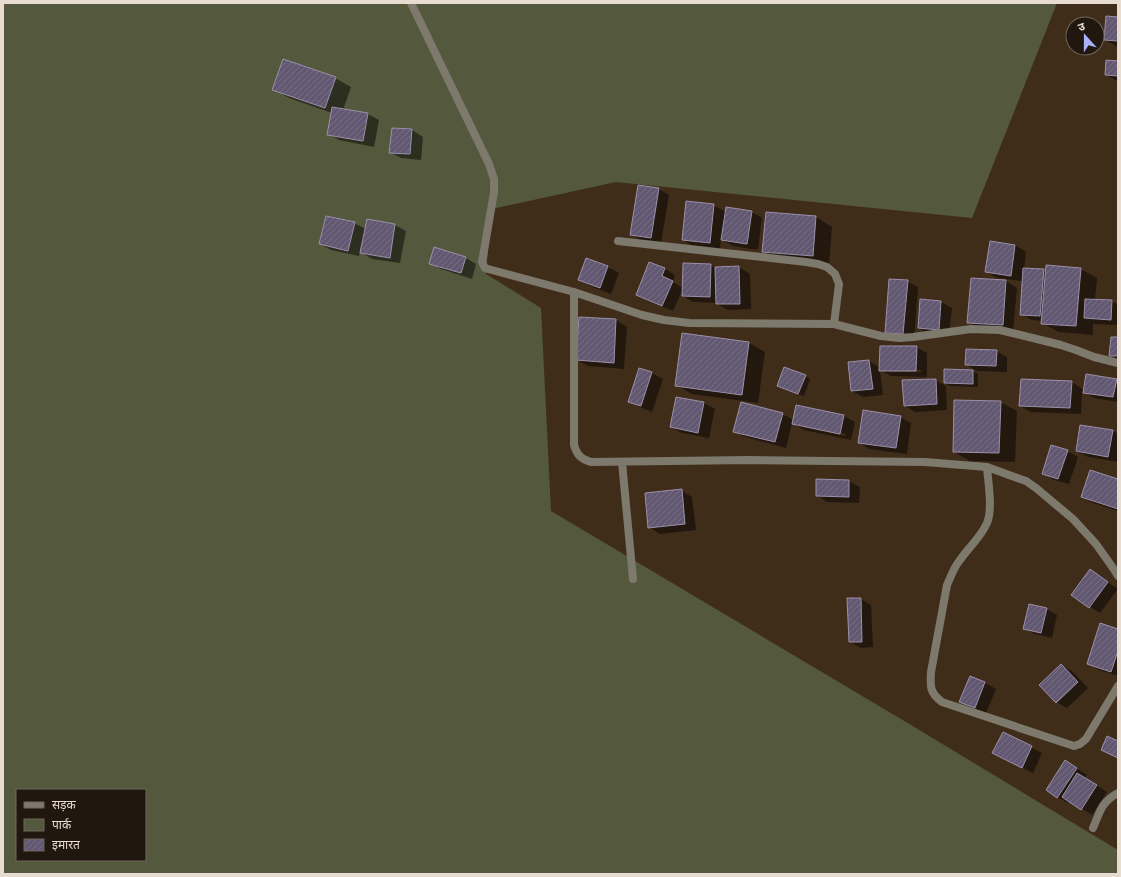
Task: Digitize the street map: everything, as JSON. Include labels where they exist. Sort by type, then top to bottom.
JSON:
[{"type":"street","points":[[411,3],[489,164],[494,179],[494,199],[482,262],[488,270],[574,292],[642,315],[664,320],[689,323],[834,324],[881,336],[899,338],[970,328],[1000,330],[1061,345],[1094,357],[1118,363]]},
{"type":"street","points":[[618,241],[806,262],[827,267],[835,274],[839,284],[834,324]]},
{"type":"street","points":[[574,292],[574,445],[579,456],[584,460],[591,462],[748,460],[925,462],[987,467],[1026,481],[1041,492],[1073,519],[1096,544],[1118,576]]},
{"type":"street","points":[[622,462],[632,579]]},
{"type":"street","points":[[987,467],[990,510],[988,522],[960,560],[947,585],[931,672],[930,680],[932,693],[942,702],[1074,746],[1080,744],[1086,739],[1118,686]]},
{"type":"street","points":[[1092,828],[1105,802],[1110,797],[1118,793]]},
{"type":"green space","points":[[3,3],[1057,3],[972,218],[616,182],[492,209],[486,274],[541,308],[551,511],[1118,850],[1118,874],[3,874]]},
{"type":"building","points":[[1106,16],[1118,17],[1118,41],[1105,40]]},
{"type":"building","points":[[283,59],[336,77],[325,108],[272,90]]},
{"type":"building","points":[[1106,60],[1118,61],[1118,76],[1105,75]]},
{"type":"building","points":[[332,107],[368,113],[363,141],[327,135]]},
{"type":"building","points":[[392,128],[412,129],[410,154],[389,153]]},
{"type":"building","points":[[638,185],[659,188],[651,238],[630,235]]},
{"type":"building","points":[[686,201],[714,204],[710,243],[682,240]]},
{"type":"building","points":[[726,207],[752,211],[747,244],[721,240]]},
{"type":"building","points":[[766,212],[816,216],[813,256],[762,252]]},
{"type":"building","points":[[326,216],[355,222],[348,251],[319,244]]},
{"type":"building","points":[[367,219],[395,224],[390,258],[360,253]]},
{"type":"building","points":[[990,241],[1015,245],[1011,276],[985,272]]},
{"type":"building","points":[[434,247],[466,257],[461,273],[429,264]]},
{"type":"building","points":[[586,258],[608,266],[600,288],[578,280]]},
{"type":"building","points":[[649,262],[665,268],[662,276],[673,281],[662,306],[636,295]]},
{"type":"building","points":[[683,263],[711,264],[710,297],[682,296]]},
{"type":"building","points":[[1046,265],[1081,268],[1076,326],[1041,324]]},
{"type":"building","points":[[739,266],[740,304],[716,304],[715,267]]},
{"type":"building","points":[[1023,268],[1044,269],[1040,316],[1020,315]]},
{"type":"building","points":[[971,278],[1006,280],[1003,325],[967,323]]},
{"type":"building","points":[[889,279],[908,280],[903,334],[885,333]]},
{"type":"building","points":[[920,299],[941,301],[939,330],[918,328]]},
{"type":"building","points":[[1085,299],[1112,300],[1111,320],[1084,318]]},
{"type":"building","points":[[579,317],[616,319],[614,363],[576,360]]},
{"type":"building","points":[[682,333],[749,342],[742,395],[675,386]]},
{"type":"building","points":[[1111,337],[1118,337],[1118,356],[1109,356]]},
{"type":"building","points":[[880,346],[917,346],[916,371],[879,371]]},
{"type":"building","points":[[966,349],[997,350],[996,366],[965,365]]},
{"type":"building","points":[[869,360],[873,389],[851,391],[848,362]]},
{"type":"building","points":[[784,367],[806,375],[798,394],[777,386]]},
{"type":"building","points":[[639,368],[652,372],[641,406],[628,402]]},
{"type":"building","points":[[944,369],[973,370],[973,384],[944,383]]},
{"type":"building","points":[[1086,374],[1117,379],[1113,397],[1083,393]]},
{"type":"building","points":[[936,379],[937,404],[904,406],[902,380]]},
{"type":"building","points":[[1021,379],[1072,381],[1070,408],[1019,406]]},
{"type":"building","points":[[676,397],[704,402],[698,433],[670,427]]},
{"type":"building","points":[[954,400],[1001,401],[999,453],[953,452]]},
{"type":"building","points":[[741,402],[783,413],[775,442],[733,432]]},
{"type":"building","points":[[796,405],[844,415],[840,434],[792,424]]},
{"type":"building","points":[[863,410],[901,416],[896,448],[858,443]]},
{"type":"building","points":[[1080,425],[1113,430],[1108,457],[1076,451]]},
{"type":"building","points":[[1051,445],[1068,450],[1058,479],[1042,474]]},
{"type":"building","points":[[1090,470],[1118,479],[1118,509],[1081,497]]},
{"type":"building","points":[[816,479],[849,480],[849,497],[816,496]]},
{"type":"building","points":[[682,489],[685,524],[648,528],[645,493]]},
{"type":"building","points":[[1090,569],[1108,582],[1089,608],[1071,595]]},
{"type":"building","points":[[847,598],[861,598],[862,642],[849,642]]},
{"type":"building","points":[[1029,604],[1047,608],[1041,633],[1023,629]]},
{"type":"building","points":[[1100,623],[1118,629],[1118,651],[1111,672],[1087,664]]},
{"type":"building","points":[[1061,664],[1078,682],[1056,703],[1039,685]]},
{"type":"building","points":[[970,676],[985,682],[975,708],[959,702]]},
{"type":"building","points":[[1003,732],[1032,746],[1022,768],[992,753]]},
{"type":"building","points":[[1107,736],[1118,741],[1118,758],[1101,750]]},
{"type":"building","points":[[1065,760],[1077,768],[1057,798],[1046,790]]},
{"type":"building","points":[[1077,773],[1097,785],[1081,810],[1062,797]]}]
